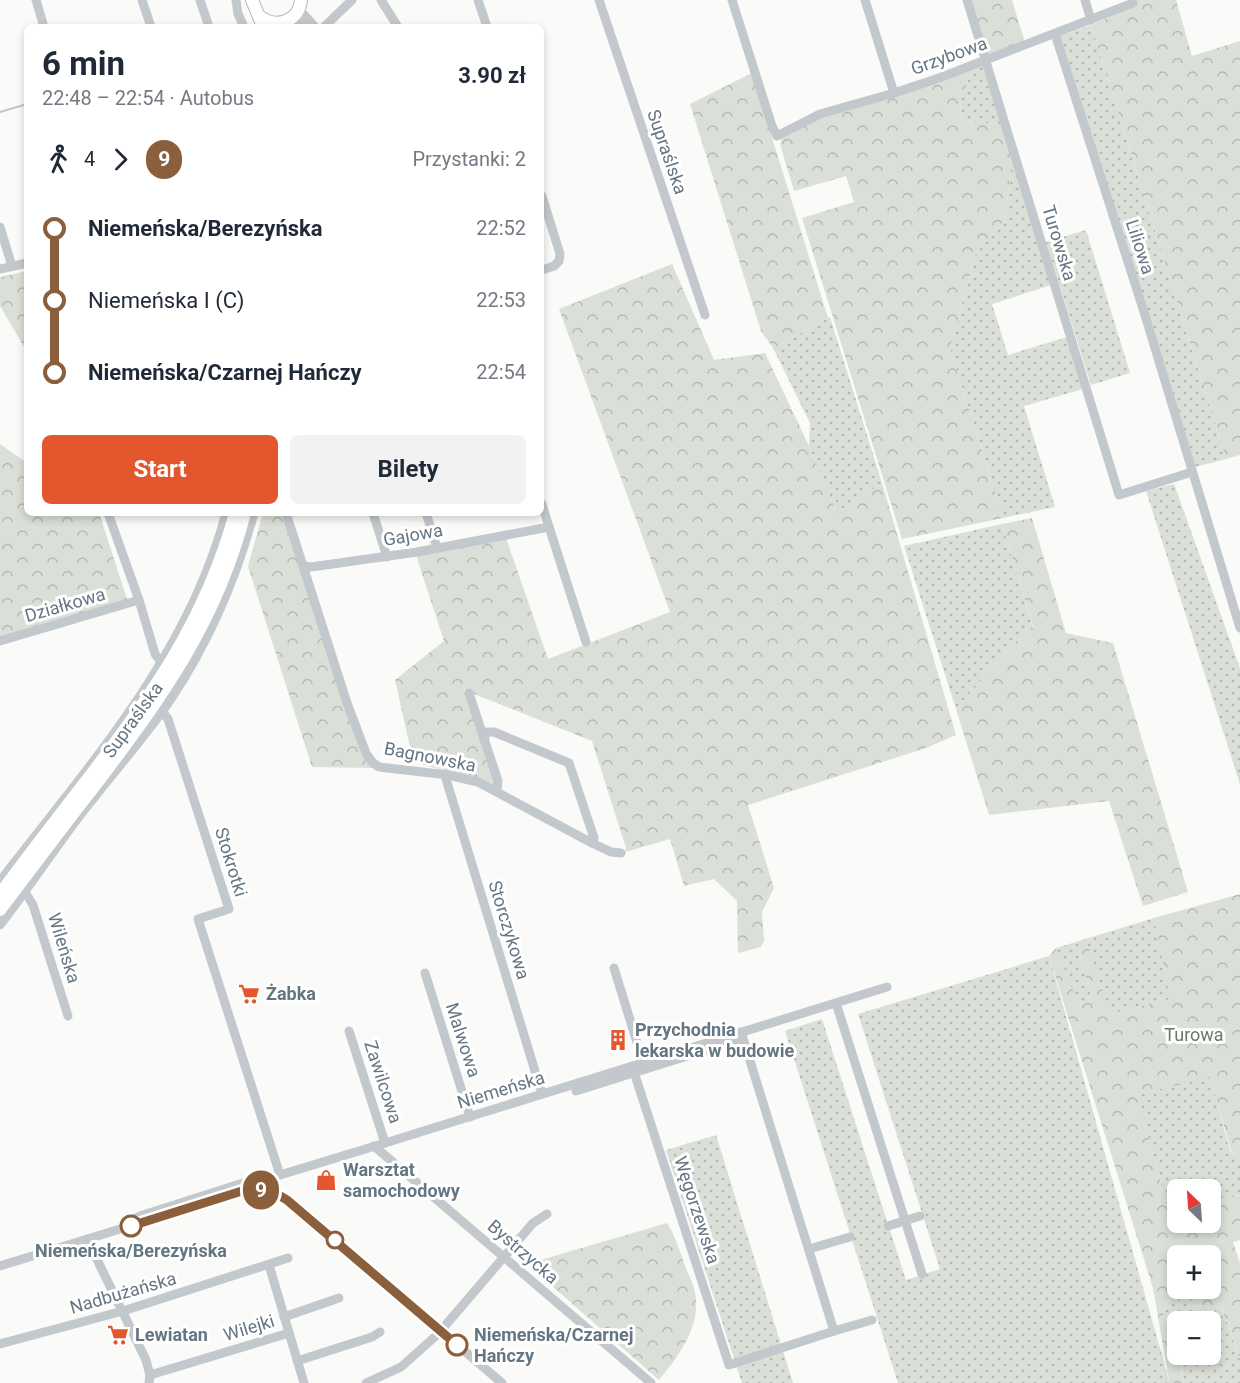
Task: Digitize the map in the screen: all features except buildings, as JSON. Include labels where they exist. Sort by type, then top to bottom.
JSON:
[{"type":"main road","points":[[252,0],[261,22],[270,23],[285,23],[302,3]]},
{"type":"main road","points":[[0,894],[126,728],[168,668],[211,585],[233,516]]},
{"type":"main road","points":[[0,910],[132,737],[176,674],[220,590],[244,516]]},
{"type":"street","points":[[36,0],[43,24]]},
{"type":"street","points":[[142,0],[150,24]]},
{"type":"street","points":[[200,0],[208,24]]},
{"type":"street","points":[[236,0],[243,24]]},
{"type":"street","points":[[327,24],[352,0]]},
{"type":"street","points":[[381,0],[396,24]]},
{"type":"street","points":[[478,0],[486,24]]},
{"type":"street","name":"Supraślska","points":[[599,0],[705,315]]},
{"type":"street","name":"Grzybowa","points":[[732,0],[777,136],[820,114],[894,93],[1133,3]]},
{"type":"street","points":[[865,0],[894,93]]},
{"type":"street","name":"Turowska","points":[[967,0],[1119,495],[1192,472]]},
{"type":"street","points":[[1085,0],[1091,20]]},
{"type":"street","points":[[302,3],[313,24]]},
{"type":"street","name":"Liliowa","points":[[1055,34],[1144,312],[1240,628]]},
{"type":"street","points":[[544,202],[560,254],[559,261],[554,266],[544,269]]},
{"type":"street","points":[[0,227],[12,266]]},
{"type":"street","points":[[0,269],[24,264]]},
{"type":"street","points":[[544,511],[586,642]]},
{"type":"street","points":[[109,516],[139,600],[155,654],[162,663]]},
{"type":"street","name":"Supraślska","points":[[0,881],[113,733],[162,663],[191,609],[225,516]]},
{"type":"street","name":"Supraślska","points":[[0,925],[56,847],[162,711],[190,670],[216,620],[233,580],[253,516]]},
{"type":"street","name":"Bagnowska","points":[[287,516],[346,703],[366,753],[373,763],[379,767],[447,775],[478,782],[591,843],[611,852],[621,853]]},
{"type":"street","points":[[374,516],[387,557]]},
{"type":"street","points":[[427,516],[437,548]]},
{"type":"street","name":"Gajowa","points":[[304,566],[387,557],[549,527]]},
{"type":"street","name":"Działkowa","points":[[0,641],[139,600]]},
{"type":"street","points":[[469,693],[498,781],[497,791]]},
{"type":"street","name":"Stokrotki","points":[[162,711],[168,719],[229,909],[198,919],[280,1175]]},
{"type":"street","points":[[484,739],[487,732],[494,732],[569,763],[594,838],[591,843]]},
{"type":"street","name":"Storczykowa","points":[[447,775],[446,779],[542,1094]]},
{"type":"street","name":"Wileńska","points":[[25,892],[33,905],[68,1016]]},
{"type":"street","points":[[614,968],[643,1062]]},
{"type":"street","name":"Malwowa","points":[[425,973],[470,1117]]},
{"type":"street","name":"Niemeńska","points":[[131,1226],[129,1221],[143,1215],[243,1183],[280,1175],[542,1094],[634,1069],[643,1062],[837,1006],[887,987]]},
{"type":"street","points":[[837,1006],[922,1274]]},
{"type":"street","name":"Zawilcowa","points":[[350,1031],[385,1143]]},
{"type":"street","points":[[576,1091],[634,1069],[742,1035],[834,1331],[872,1320]]},
{"type":"street","name":"Węgorzewska","points":[[634,1069],[729,1365],[834,1331]]},
{"type":"street","name":"Bystrzycka","points":[[374,1146],[651,1383]]},
{"type":"street","name":"Niemeńska","points":[[0,1266],[242,1191],[254,1189],[272,1192],[287,1200],[502,1383]]},
{"type":"street","points":[[366,1383],[401,1367],[441,1331],[533,1222],[547,1214]]},
{"type":"street","points":[[888,1226],[920,1216]]},
{"type":"street","points":[[809,1250],[850,1238]]},
{"type":"street","points":[[87,1239],[146,1360],[149,1379]]},
{"type":"street","name":"Nadbużańska","points":[[0,1344],[123,1311],[288,1258]]},
{"type":"street","points":[[269,1265],[304,1383]]},
{"type":"street","points":[[284,1317],[339,1298]]},
{"type":"street","points":[[297,1361],[372,1337],[380,1332]]},
{"type":"street","name":"Wilejki","points":[[149,1379],[289,1333]]},
{"type":"green space","points":[[968,0],[1012,0],[1025,43],[986,58]]},
{"type":"green space","points":[[1134,0],[1176,0],[1192,56],[1240,41],[1240,455],[1226,459],[1091,25],[1135,6]]},
{"type":"green space","points":[[1091,25],[1226,459],[1195,467],[1060,36]]},
{"type":"green space","points":[[983,66],[1001,124],[963,122],[960,104],[972,69]]},
{"type":"green space","points":[[972,69],[960,104],[963,122],[1001,124],[1012,158],[1005,220],[976,253],[950,348],[1003,518],[902,539],[802,218],[854,202],[846,176],[794,191],[780,144],[782,138],[814,120]]},
{"type":"green space","points":[[752,73],[828,318],[773,348],[761,331],[690,104]]},
{"type":"green space","points":[[1012,158],[1051,285],[992,304],[1008,355],[1067,337],[1083,389],[1024,406],[1055,507],[1003,518],[950,348],[976,253],[1005,220]]},
{"type":"green space","points":[[1086,230],[1130,373],[1091,385],[1046,242]]},
{"type":"green space","points":[[672,264],[714,360],[765,353],[809,446],[837,513],[882,483],[956,735],[926,748],[748,805],[774,888],[762,912],[764,941],[761,947],[738,953],[737,901],[714,879],[684,886],[670,839],[625,852],[626,848],[592,741],[464,690],[497,788],[478,779],[420,764],[412,756],[395,680],[444,641],[416,555],[506,538],[548,659],[670,612],[559,309]]},
{"type":"green space","points":[[24,272],[24,347],[0,306],[0,277]]},
{"type":"green space","points":[[830,317],[882,483],[837,513],[809,446],[810,423],[773,348]]},
{"type":"green space","points":[[0,444],[24,461],[24,516],[100,516],[128,602],[0,637]]},
{"type":"green space","points":[[1174,484],[1240,668],[1240,784],[1146,491]]},
{"type":"green space","points":[[262,516],[284,516],[372,768],[312,767],[248,566]]},
{"type":"green space","points":[[1032,518],[1066,633],[1113,643],[1188,892],[1143,906],[1109,801],[989,815],[956,709],[1028,628],[1033,627],[1002,524]]},
{"type":"green space","points":[[1002,524],[1033,628],[1028,628],[956,709],[904,546]]},
{"type":"green space","name":"Turowa","points":[[1240,894],[1240,1157],[1231,1151],[1210,1077],[1137,1095],[1167,1206],[1167,1233],[1221,1233],[1221,1200],[1240,1195],[1240,1240],[1233,1242],[1240,1263],[1240,1359],[1222,1308],[1198,1311],[1194,1299],[1221,1299],[1221,1245],[1167,1245],[1167,1299],[1169,1299],[1163,1313],[1167,1319],[1167,1365],[1181,1365],[1184,1383],[1167,1383],[1169,1380],[1153,1288],[1049,956],[1056,948],[1079,1005],[1092,1000],[1079,952],[1088,946],[1110,1014],[1170,999],[1154,918]]},
{"type":"green space","points":[[1154,918],[1171,999],[1110,1014],[1087,947],[1079,952],[1092,1000],[1078,1005],[1056,948]]},
{"type":"green space","points":[[1049,956],[1169,1380],[1167,1383],[898,1383],[785,1031],[822,1019],[906,1280],[940,1269],[858,1014]]},
{"type":"green space","points":[[1210,1076],[1230,1151],[1240,1157],[1240,1195],[1221,1200],[1221,1179],[1167,1179],[1167,1207],[1137,1095]]},
{"type":"green space","points":[[716,1135],[793,1383],[742,1383],[666,1150]]},
{"type":"green space","points":[[667,1223],[693,1285],[696,1304],[692,1328],[687,1339],[659,1380],[527,1264]]},
{"type":"green space","points":[[1169,1299],[1194,1299],[1198,1311],[1167,1311],[1167,1319],[1163,1313]]},
{"type":"green space","points":[[1222,1308],[1240,1359],[1240,1383],[1184,1383],[1181,1365],[1221,1365],[1221,1311],[1212,1311]]},
{"type":"waterway","points":[[0,112],[24,105]]},
{"type":"bus line","name":"9","points":[[131,1226],[242,1191],[254,1189],[272,1192],[287,1200],[457,1345]]},
{"type":"place","name":"Żabka","points":[[249,994]]},
{"type":"place","name":"Przychodnia lekarska w budowie","points":[[618,1040]]},
{"type":"place","name":"Warsztat samochodowy","points":[[326,1180]]},
{"type":"place","name":"Niemeńska/Berezyńska","points":[[131,1226]]},
{"type":"place","name":"Lewiatan","points":[[118,1335]]},
{"type":"place","name":"Niemeńska/Czarnej Hańczy","points":[[457,1345]]}]
